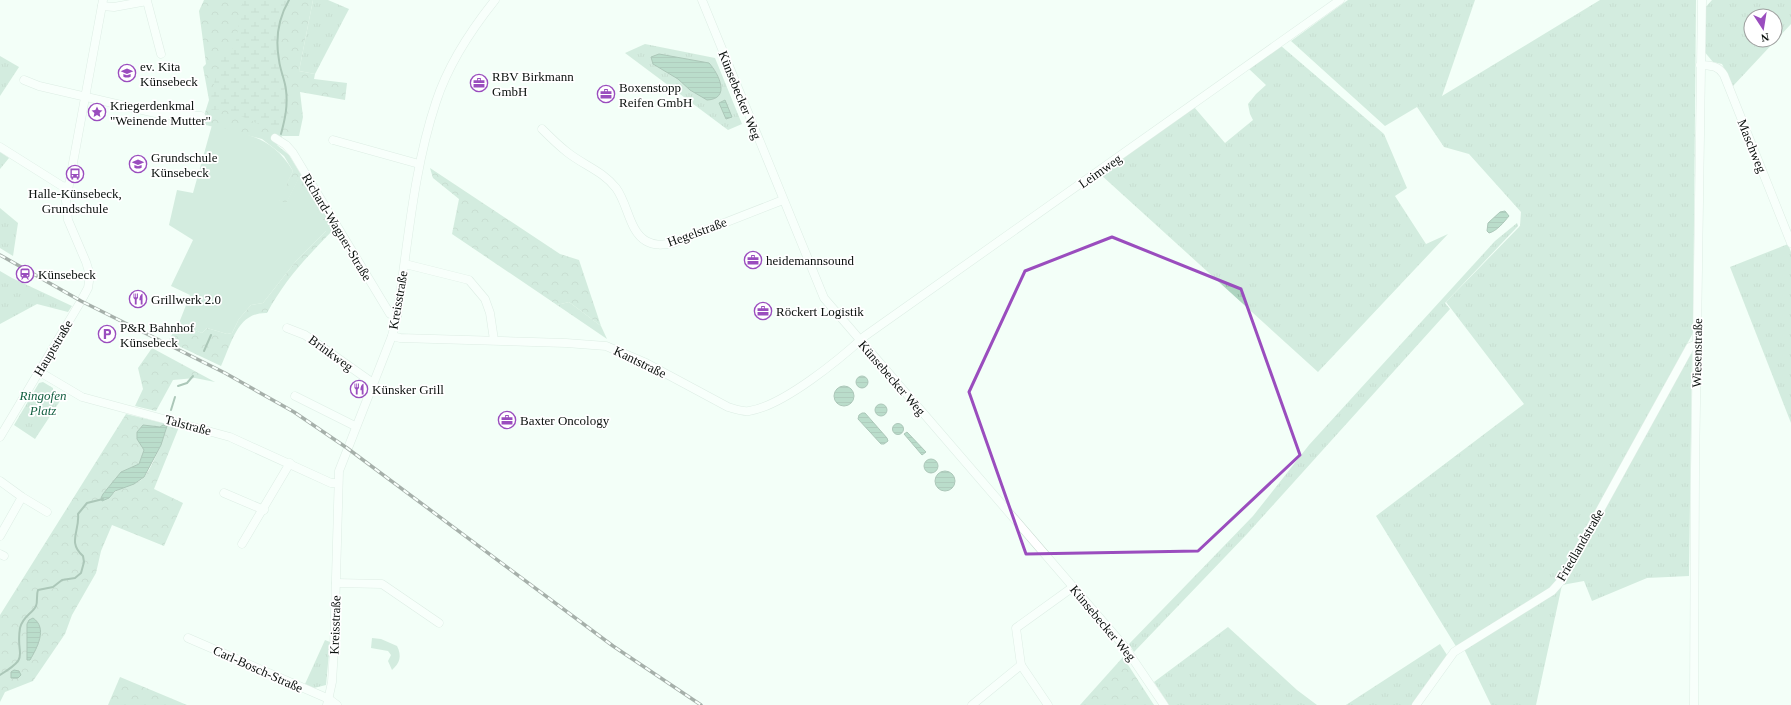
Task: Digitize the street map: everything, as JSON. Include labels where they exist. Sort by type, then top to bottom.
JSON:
[{"type":"street","name":"Kreisstraße","points":[[328,702],[334,656],[338,483],[344,455],[392,336],[397,316],[419,164],[436,100],[457,55],[495,0]]},
{"type":"street","name":"Künsebecker Weg","points":[[702,0],[824,298],[1124,646],[1164,705]]},
{"type":"street","name":"Leimweg","points":[[860,341],[1340,0]]},
{"type":"street","name":"Wiesenstraße","points":[[1694,705],[1695,470],[1702,0]]},
{"type":"street","points":[[102,3],[114,7],[147,1],[161,54]]},
{"type":"street","name":"Hauptstraße","points":[[0,437],[38,371],[82,301],[88,288],[90,275],[68,220],[66,201],[102,3]]},
{"type":"street","name":"Maschweg","points":[[1700,65],[1720,68],[1791,243]]},
{"type":"street","points":[[24,80],[39,86],[164,115],[201,116]]},
{"type":"street","name":"Hegelstraße","points":[[542,129],[567,152],[610,181],[622,196],[636,230],[646,241],[654,244],[661,246],[673,243],[783,200]]},
{"type":"street","name":"Richard-Wagner-Straße","points":[[276,138],[286,145],[293,153],[390,314],[397,316]]},
{"type":"street","points":[[332,140],[419,164]]},
{"type":"street","points":[[0,147],[62,186],[68,187]]},
{"type":"street","points":[[405,264],[469,280],[485,299],[490,313],[494,340]]},
{"type":"street","name":"Brinkweg","points":[[287,328],[305,335],[373,383]]},
{"type":"street","name":"Kantstraße","points":[[392,336],[406,339],[494,340],[566,343],[613,347],[728,407],[740,411],[749,411],[778,400],[814,378],[860,341]]},
{"type":"street","name":"Friedlandstraße","points":[[1416,705],[1454,652],[1552,590],[1561,581],[1690,347],[1697,344]]},
{"type":"street","name":"Talstraße","points":[[38,371],[82,397],[230,437],[290,463],[331,483],[338,483]]},
{"type":"street","points":[[295,396],[355,426]]},
{"type":"street","points":[[242,544],[264,510],[290,463]]},
{"type":"street","points":[[0,481],[22,497],[47,512]]},
{"type":"street","points":[[224,493],[264,510]]},
{"type":"street","points":[[0,536],[22,497]]},
{"type":"street","points":[[336,583],[382,584],[439,623]]},
{"type":"street","points":[[1048,705],[1021,665],[1016,628],[1073,587]]},
{"type":"street","name":"Carl-Bosch-Straße","points":[[188,638],[337,705]]},
{"type":"street","points":[[972,705],[1021,665]]},
{"type":"highlighted area","points":[[1112,237],[1241,289],[1300,455],[1198,551],[1026,554],[969,392],[1025,271]]},
{"type":"green space","points":[[204,0],[313,0],[299,71],[315,74],[314,79],[347,83],[345,100],[300,92],[303,117],[299,136],[282,136],[277,145],[289,155],[334,229],[289,278],[267,313],[257,314],[242,323],[232,339],[221,366],[168,341],[179,323],[202,333],[207,328],[227,334],[232,333],[239,319],[251,305],[263,303],[296,261],[326,231],[298,180],[286,204],[278,200],[293,171],[284,156],[262,139],[190,121],[203,119],[209,100],[203,67],[206,64],[199,11]]},
{"type":"green space","points":[[243,0],[289,0],[282,14],[278,29],[277,44],[287,96],[286,112],[281,134],[225,109],[212,110],[209,107],[221,52],[225,50],[230,51],[235,46]]},
{"type":"green space","points":[[313,0],[328,0],[349,9],[315,74],[299,71]]},
{"type":"green space","points":[[1348,0],[1475,0],[1442,96],[1600,0],[1696,0],[1693,333],[1553,586],[1457,648],[1376,516],[1524,404],[1446,302],[1520,226],[1521,212],[1469,154],[1444,147],[1417,107],[1385,126],[1291,41]]},
{"type":"green space","points":[[1712,0],[1791,0],[1791,24],[1783,33],[1783,8],[1743,8],[1743,48],[1769,48],[1733,86],[1722,64],[1713,62],[1703,50],[1704,9]]},
{"type":"green space","points":[[645,44],[715,58],[742,124],[728,130],[625,53]]},
{"type":"green space","points":[[1280,45],[1384,134],[1407,188],[1395,196],[1426,244],[1448,234],[1318,372],[1100,174],[1194,107],[1225,143],[1253,120],[1248,104],[1266,85],[1248,68]]},
{"type":"green space","points":[[0,56],[19,67],[0,96]]},
{"type":"green space","points":[[212,125],[258,139],[276,150],[285,159],[293,171],[279,200],[286,203],[298,179],[326,224],[326,231],[296,261],[263,303],[251,305],[239,319],[232,333],[227,334],[207,328],[202,333],[179,323],[190,295],[171,286],[193,240],[169,225],[177,190],[193,193]]},
{"type":"green space","points":[[0,152],[9,158],[0,169]]},
{"type":"green space","points":[[430,168],[560,254],[579,260],[601,326],[569,302],[557,305],[452,234],[459,199],[433,178]]},
{"type":"green space","points":[[0,208],[18,223],[13,256],[0,248]]},
{"type":"green space","points":[[1517,223],[1518,226],[1445,303],[1450,309],[1247,534],[1134,652],[1129,644],[1253,516],[1309,445],[1495,241]]},
{"type":"green space","points":[[1788,244],[1791,252],[1791,423],[1730,267]]},
{"type":"green space","points":[[0,271],[72,306],[68,312],[37,304],[0,324]]},
{"type":"green space","points":[[569,302],[601,326],[607,339],[557,305]]},
{"type":"green space","points":[[152,348],[215,382],[195,378],[173,380],[156,411],[135,406],[143,389],[138,368]]},
{"type":"green space","points":[[1689,353],[1692,354],[1689,576],[1647,578],[1592,601],[1584,581],[1562,585],[1536,705],[1491,705],[1464,649],[1553,593]]},
{"type":"green space","name":"Ringofen Platz","points":[[43,382],[53,388],[53,390],[64,395],[35,439],[14,425],[39,383]]},
{"type":"green space","points":[[126,414],[179,427],[154,489],[183,503],[164,546],[112,525],[101,551],[96,573],[72,615],[65,634],[33,681],[5,692],[0,702],[0,615]],"holes":[[[143,425],[158,427],[167,426],[156,455],[145,476],[141,480],[112,494],[109,498],[103,494],[121,472],[139,464],[144,450],[137,432]]]},
{"type":"green space","points":[[1228,627],[1297,690],[1317,705],[1169,705],[1154,682]]},
{"type":"green space","points":[[372,638],[381,639],[397,646],[400,656],[397,665],[392,670],[388,661],[391,655],[388,651],[371,648]]},
{"type":"green space","points":[[325,640],[330,642],[326,685],[314,688],[305,684]]},
{"type":"green space","points":[[1440,644],[1447,655],[1433,681],[1415,705],[1346,705]]},
{"type":"green space","points":[[1123,657],[1154,705],[1080,705]]},
{"type":"green space","points":[[120,677],[187,705],[108,705]]},
{"type":"shaded area","points":[[659,54],[709,63],[716,73],[721,85],[719,95],[714,99],[707,100],[690,90],[678,79],[653,64],[651,57]]},
{"type":"shaded area","points":[[725,100],[732,117],[726,119],[719,103]]},
{"type":"shaded area","points":[[1505,211],[1509,216],[1498,228],[1489,233],[1487,231],[1488,223],[1500,212]]},
{"type":"shaded area","points":[[860,376],[864,376],[868,382],[864,388],[860,388],[856,384],[856,380]]},
{"type":"shaded area","points":[[844,386],[851,389],[854,396],[851,403],[844,406],[837,403],[834,396],[837,389]]},
{"type":"shaded area","points":[[879,404],[883,404],[887,410],[883,416],[879,416],[875,412],[875,408]]},
{"type":"shaded area","points":[[865,413],[888,441],[881,444],[858,419],[859,415]]},
{"type":"shaded area","points":[[898,423],[902,425],[904,429],[902,433],[898,435],[894,433],[892,429],[894,425]]},
{"type":"shaded area","points":[[143,425],[160,427],[163,425],[167,426],[161,445],[144,477],[134,484],[115,491],[109,498],[102,501],[101,498],[103,494],[121,472],[139,464],[144,450],[137,439],[137,432]]},
{"type":"shaded area","points":[[907,432],[926,452],[922,455],[904,434]]},
{"type":"shaded area","points":[[928,459],[934,459],[938,463],[938,469],[934,473],[928,473],[924,469],[924,463]]},
{"type":"shaded area","points":[[945,471],[952,474],[955,481],[952,488],[945,491],[938,488],[935,481],[938,474]]},
{"type":"shaded area","points":[[33,618],[40,627],[40,638],[36,650],[30,660],[27,660],[27,624],[29,620]]},
{"type":"shaded area","points":[[14,670],[19,671],[21,675],[18,678],[11,678],[11,672]]},
{"type":"waterway","points":[[281,134],[286,112],[287,96],[277,44],[278,29],[282,14],[289,0]]},
{"type":"waterway","points":[[204,351],[211,335]]},
{"type":"waterway","points":[[178,386],[187,383],[193,376]]},
{"type":"waterway","points":[[171,410],[175,397]]},
{"type":"waterway","points":[[0,675],[19,659],[21,624],[36,606],[38,590],[53,587],[62,580],[75,578],[81,573],[84,562],[83,556],[78,551],[75,541],[78,514],[87,503],[103,499]]},
{"type":"railway","points":[[0,255],[81,301],[225,373],[294,412],[347,448],[613,646],[701,705]]},
{"type":"place","name":"ev. Kita Künsebeck","points":[[127,73]]},
{"type":"place","name":"RBV Birkmann GmbH","points":[[479,83]]},
{"type":"place","name":"Boxenstopp Reifen GmbH","points":[[606,94]]},
{"type":"place","name":"Kriegerdenkmal \"Weinende Mutter\"","points":[[97,112]]},
{"type":"place","name":"Grundschule Künsebeck","points":[[138,164]]},
{"type":"place","name":"Halle-Künsebeck, Grundschule","points":[[75,174]]},
{"type":"place","name":"heidemannsound","points":[[753,260]]},
{"type":"place","name":"Künsebeck","points":[[25,274]]},
{"type":"place","name":"Grillwerk 2.0","points":[[138,299]]},
{"type":"place","name":"Röckert Logistik","points":[[763,311]]},
{"type":"place","name":"P&R Bahnhof Künsebeck","points":[[107,334]]},
{"type":"place","name":"Künsker Grill","points":[[359,389]]},
{"type":"place","name":"Baxter Oncology","points":[[507,420]]}]
